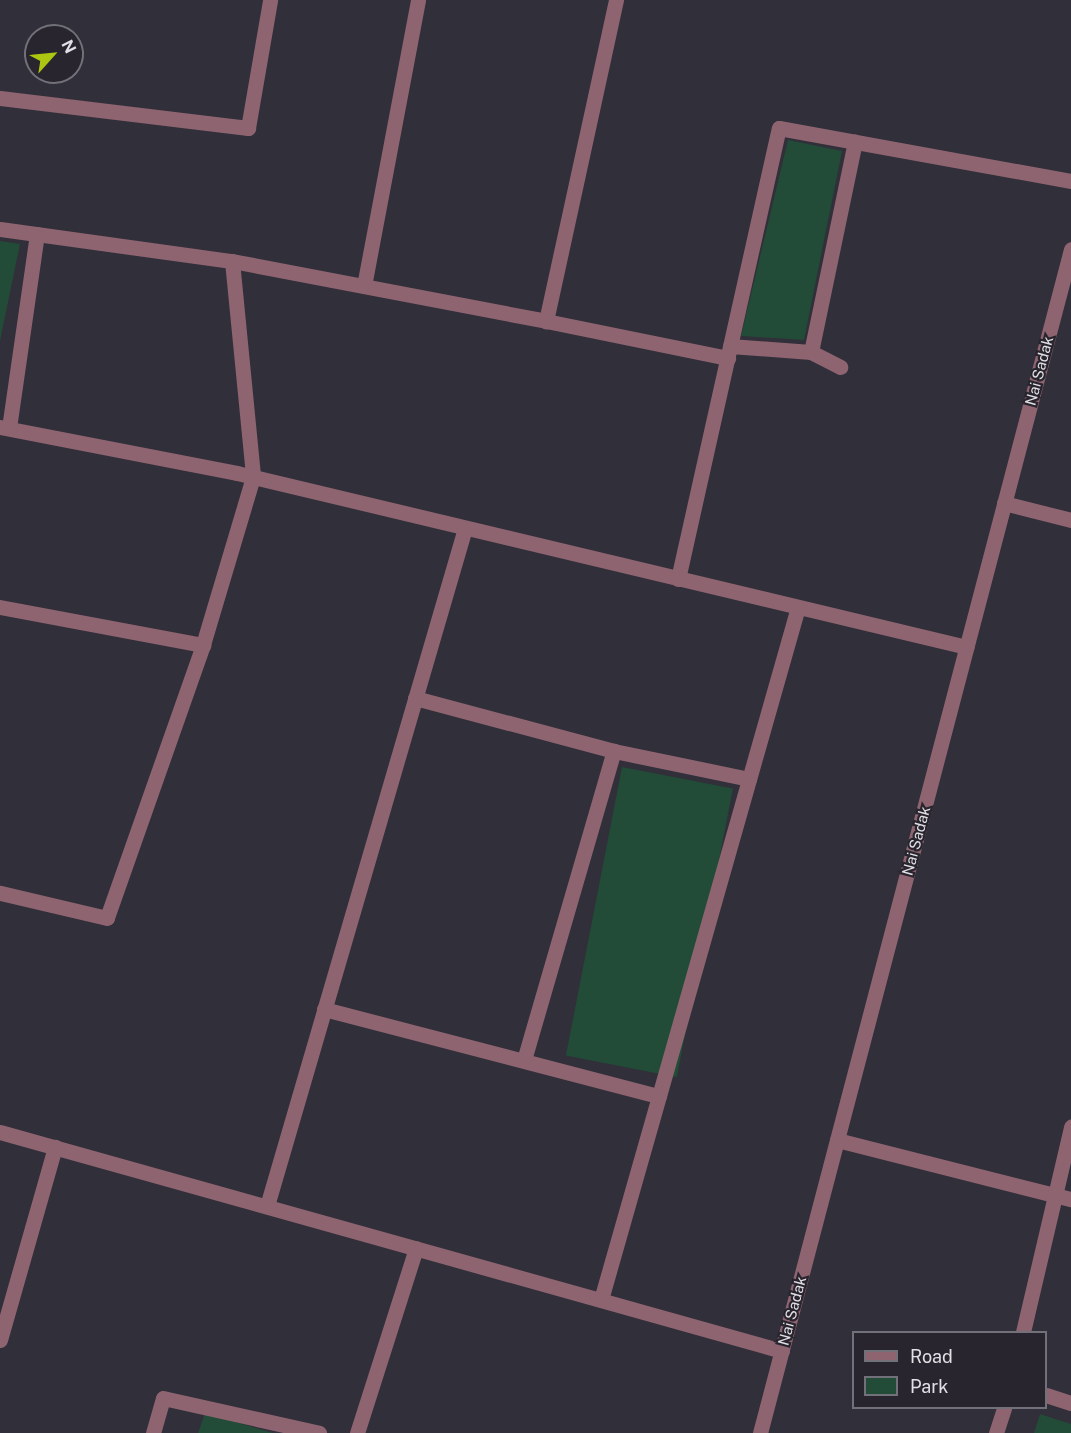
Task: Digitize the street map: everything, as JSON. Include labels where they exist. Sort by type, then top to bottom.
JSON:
[{"type":"street","points":[[0,98],[248,128],[270,0]]},
{"type":"street","points":[[546,321],[616,0]]},
{"type":"street","points":[[364,286],[414,1]]},
{"type":"street","points":[[678,579],[779,128],[1071,181]]},
{"type":"street","points":[[811,352],[855,142]]},
{"type":"street","points":[[0,229],[232,261],[546,321],[729,352],[811,352],[840,367]]},
{"type":"street","points":[[37,234],[4,428],[253,477],[966,647]]},
{"type":"street","name":"Nai Sadak","points":[[760,1433],[1071,249]]},
{"type":"street","points":[[0,893],[107,918],[204,645],[253,477],[232,261]]},
{"type":"street","points":[[1004,503],[1071,520]]},
{"type":"street","points":[[267,1206],[465,528]]},
{"type":"street","points":[[0,607],[204,645]]},
{"type":"street","points":[[601,1300],[798,607]]},
{"type":"street","points":[[415,698],[614,751],[749,779]]},
{"type":"street","points":[[524,1060],[614,751]]},
{"type":"street","points":[[324,1009],[659,1096]]},
{"type":"street","points":[[1023,1331],[1071,1127]]},
{"type":"street","points":[[0,1132],[782,1351]]},
{"type":"street","points":[[837,1140],[1071,1199]]},
{"type":"street","points":[[0,1340],[54,1147]]},
{"type":"street","points":[[357,1433],[416,1248]]},
{"type":"street","points":[[1047,1395],[1071,1403]]},
{"type":"street","points":[[153,1433],[163,1398],[320,1433]]},
{"type":"street","points":[[996,1433],[1003,1409]]},
{"type":"green space","points":[[788,140],[842,151],[804,340],[741,336]]},
{"type":"green space","points":[[0,241],[20,244],[0,341]]},
{"type":"green space","points":[[622,767],[733,789],[677,1077],[566,1056]]},
{"type":"green space","points":[[205,1413],[273,1433],[198,1433]]},
{"type":"green space","points":[[1040,1414],[1071,1424],[1071,1433],[1034,1433]]}]
